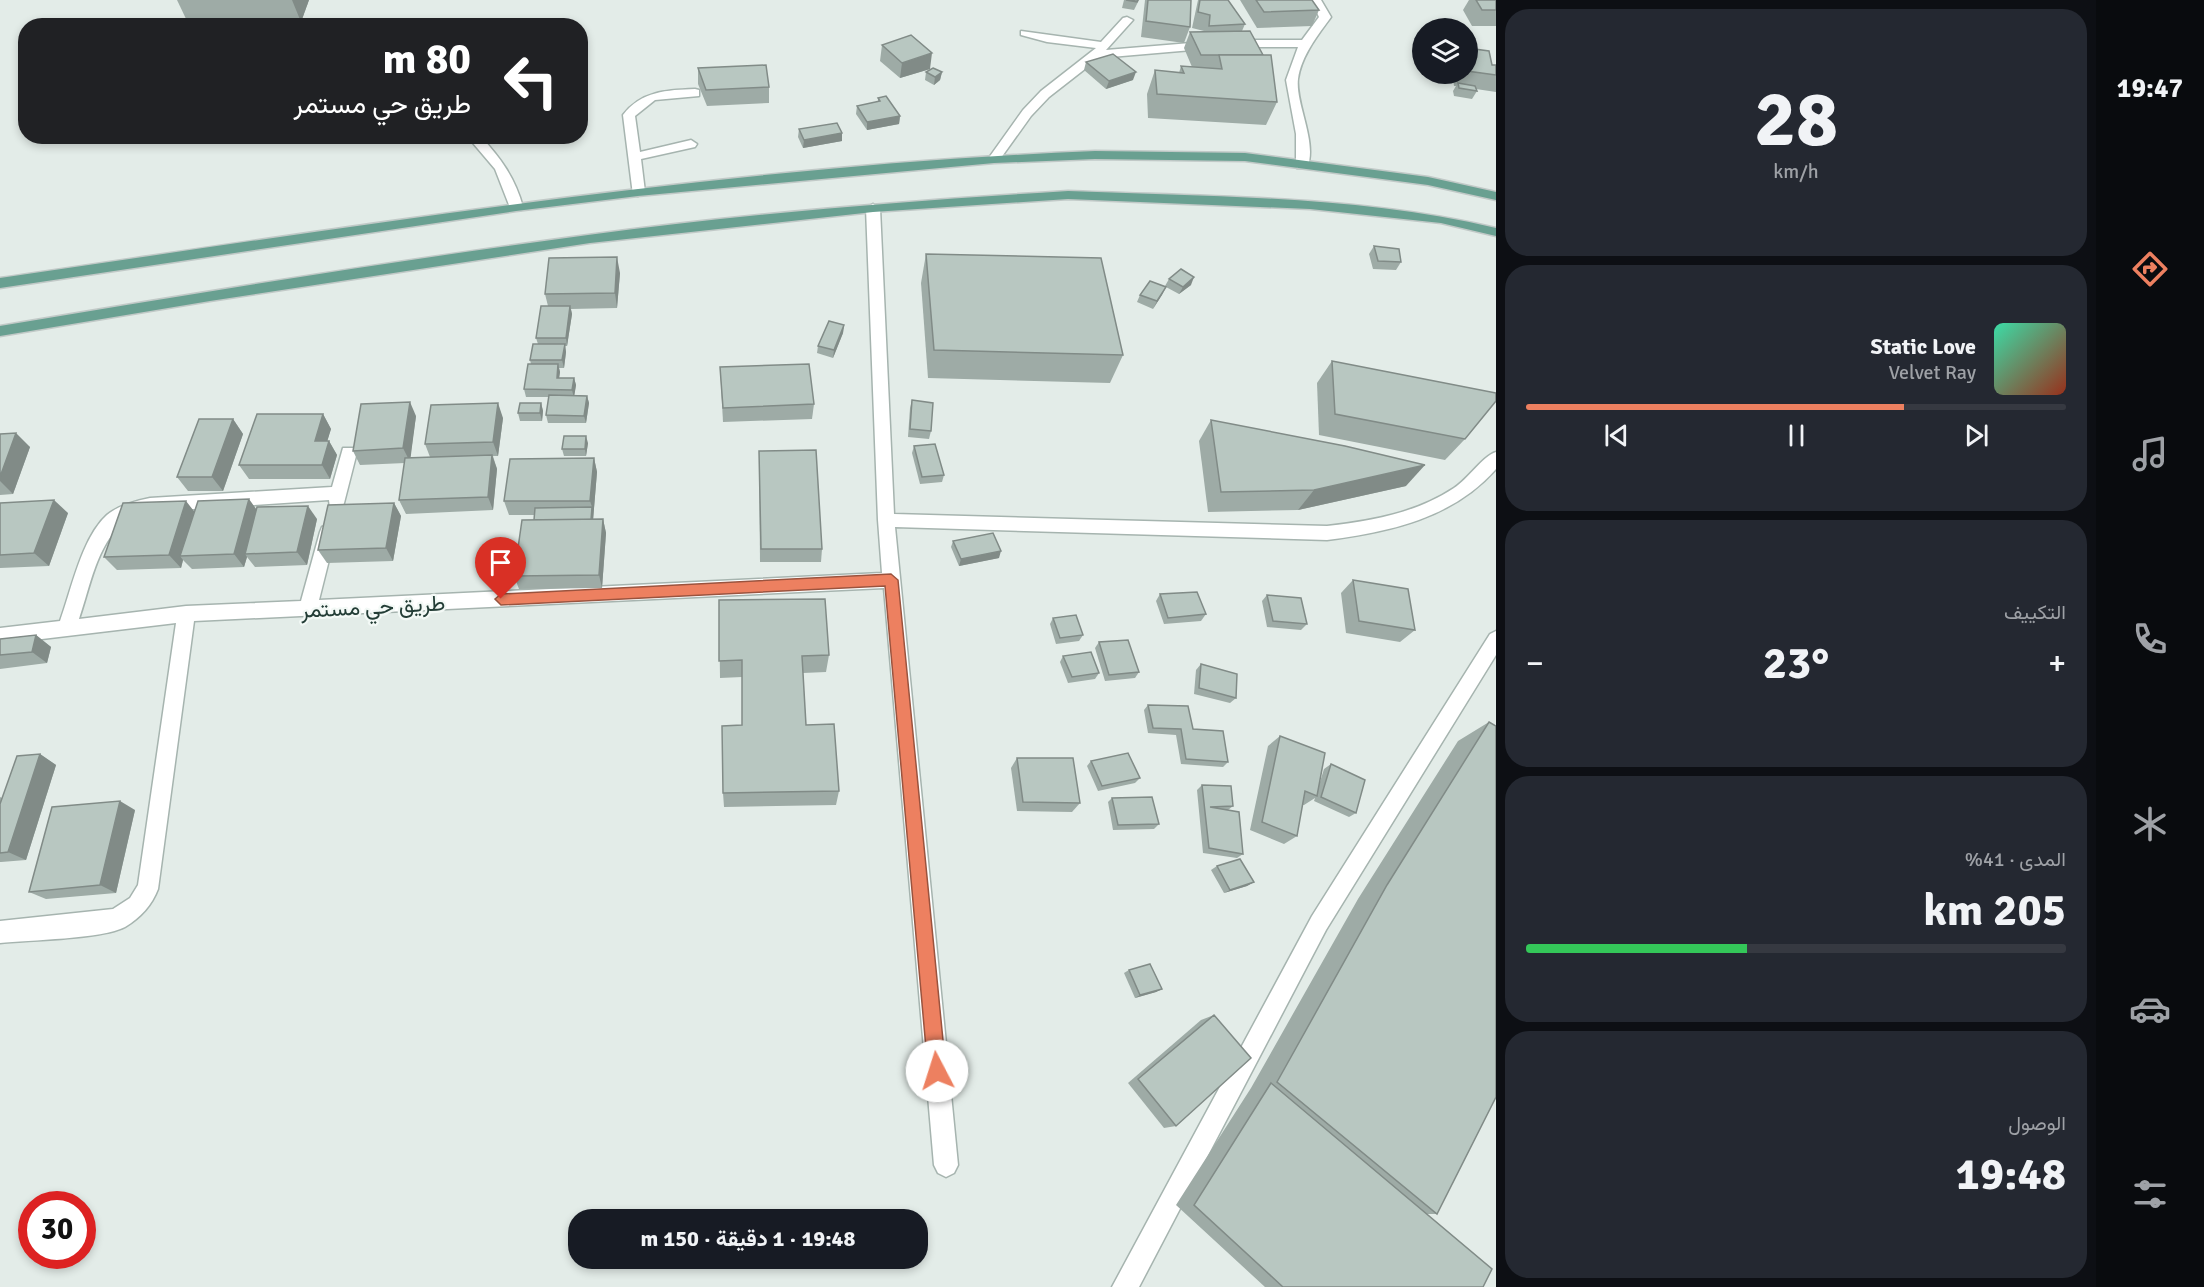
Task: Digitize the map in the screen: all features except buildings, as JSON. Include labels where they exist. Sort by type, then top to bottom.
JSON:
[{"type":"main road","points":[[0,284],[516,207],[638,192],[994,159],[1095,155],[1245,157],[1428,181],[1496,196]]},
{"type":"main road","points":[[0,331],[210,296],[590,239],[873,208],[1068,195],[1310,205],[1440,219],[1496,232]]},
{"type":"street","points":[[1302,165],[1302,134],[1292,80],[1305,44],[1325,17],[1317,0]]},
{"type":"street","points":[[994,159],[1027,113],[1045,94],[1101,51],[1127,20]]},
{"type":"street","points":[[1025,33],[1101,51],[1262,41],[1305,44]]},
{"type":"street","points":[[638,192],[629,115],[639,103],[651,97],[695,93]]},
{"type":"street","points":[[482,144],[494,157],[512,184],[516,207]]},
{"type":"street","points":[[633,157],[691,144]]},
{"type":"street","points":[[873,208],[885,520],[946,1165]]},
{"type":"street","points":[[308,609],[350,452]]},
{"type":"street","points":[[885,520],[1328,533],[1362,530],[1395,523],[1450,500],[1472,484],[1496,458]]},
{"type":"street","points":[[67,627],[102,531],[117,516],[128,510],[150,505],[339,492]]},
{"type":"street","name":"طريق حي مستمر","points":[[0,636],[186,614],[891,580]]},
{"type":"street","points":[[0,932],[99,923],[118,919],[137,905],[148,889],[186,614]]},
{"type":"street","points":[[1125,1287],[1319,923],[1496,639]]},
{"type":"route","points":[[501,599],[891,580],[937,1071]]}]
